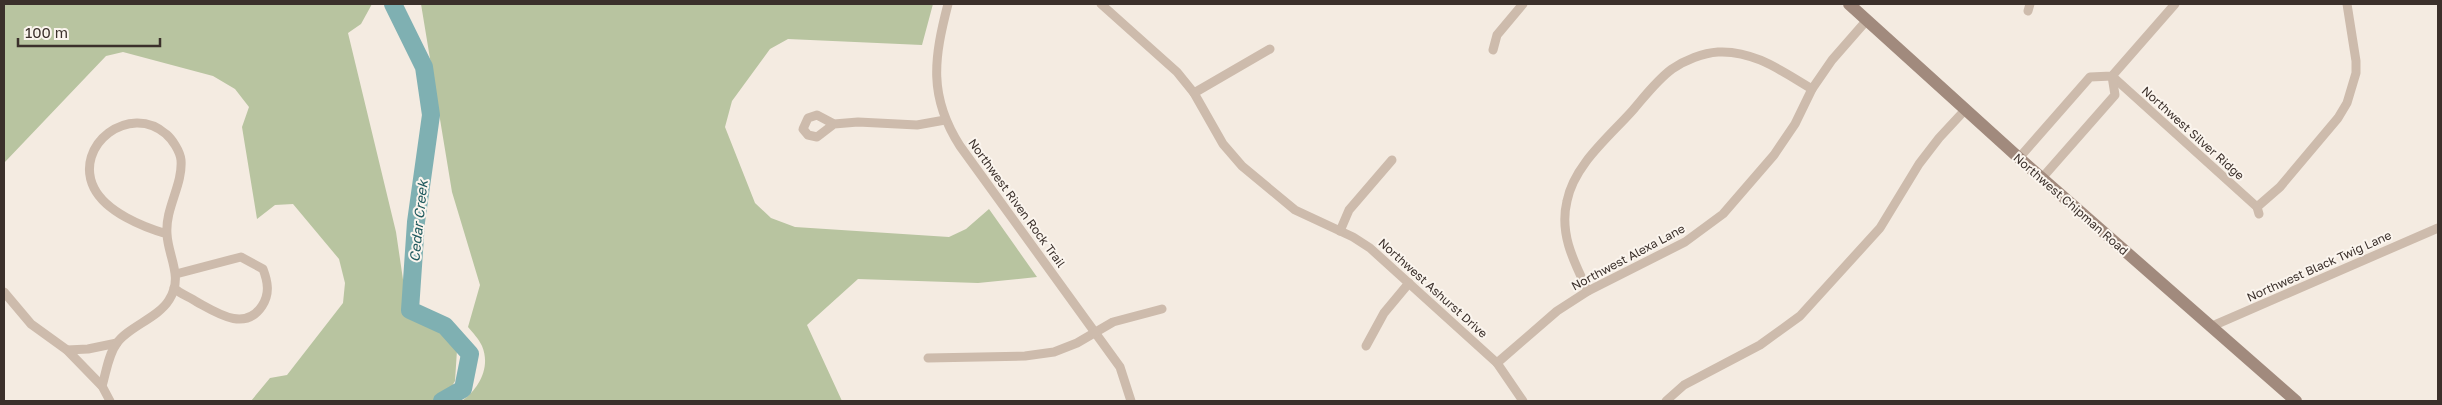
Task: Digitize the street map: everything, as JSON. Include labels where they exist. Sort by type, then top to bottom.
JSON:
[{"type":"main road","name":"Northwest Chipman Road","points":[[1849,4],[2019,158],[2296,401]]},
{"type":"street","name":"Northwest Riven Rock Trail","points":[[948,4],[935,59],[937,91],[945,120],[960,146],[1120,367],[1131,401]]},
{"type":"street","name":"Northwest Ashurst Drive","points":[[1101,4],[1177,72],[1194,93],[1208,120],[1232,156],[1295,210],[1340,231],[1370,248],[1497,363],[1523,401]]},
{"type":"street","points":[[1493,50],[1497,35],[1523,4]]},
{"type":"street","points":[[2019,158],[2090,77],[2112,76],[2175,4]]},
{"type":"street","name":"Northwest Silver Ridge","points":[[2112,76],[2258,210],[2280,187],[2338,118],[2347,103],[2356,73],[2356,61],[2347,4]]},
{"type":"street","name":"Northwest Alexa Lane","points":[[1497,363],[1557,311],[1588,292],[1685,242],[1712,224],[1723,214],[1785,140],[1812,89],[1832,60],[1867,20]]},
{"type":"street","points":[[1194,93],[1270,49]]},
{"type":"street","points":[[1588,292],[1564,232],[1566,202],[1570,188],[1586,163],[1663,76],[1685,61],[1718,52],[1734,53],[1762,60],[1812,89]]},
{"type":"street","points":[[2042,178],[2115,95],[2112,76]]},
{"type":"street","points":[[1666,401],[1684,385],[1760,345],[1800,316],[1880,228],[1919,164],[1939,138],[1965,110]]},
{"type":"street","points":[[834,124],[858,122],[917,125],[945,120]]},
{"type":"street","points":[[67,350],[88,349],[117,342],[164,306],[170,300],[174,288],[176,274],[166,234],[169,213],[181,172],[181,157],[166,134],[154,127],[139,122],[119,125],[105,134],[95,148],[91,164],[94,188],[101,199],[127,218],[145,228],[166,234]]},
{"type":"street","points":[[1340,231],[1349,210],[1392,160]]},
{"type":"street","name":"Northwest Black Twig Lane","points":[[2210,327],[2438,228]]},
{"type":"street","points":[[174,288],[224,317],[243,320],[252,318],[259,311],[268,292],[263,269],[241,257],[176,274]]},
{"type":"street","points":[[1366,346],[1384,313],[1409,284]]},
{"type":"street","points":[[4,292],[31,324],[67,350],[102,386],[110,401]]},
{"type":"street","points":[[928,358],[1043,354],[1065,348],[1114,322],[1162,309]]},
{"type":"street","points":[[102,386],[117,342]]},
{"type":"green space","points":[[4,4],[372,4],[361,24],[348,33],[396,232],[405,293],[448,334],[457,350],[455,381],[449,391],[432,401],[251,401],[270,378],[287,375],[343,303],[345,283],[339,259],[293,204],[275,205],[257,219],[242,127],[249,107],[235,89],[213,76],[123,52],[106,56],[4,163]]},
{"type":"green space","points":[[421,4],[933,4],[922,45],[788,39],[770,49],[732,101],[725,127],[755,203],[771,218],[795,227],[949,237],[966,229],[989,209],[1037,277],[978,283],[858,279],[807,325],[842,401],[462,401],[474,390],[482,377],[484,369],[485,362],[482,346],[478,338],[468,327],[480,285],[452,192]]},
{"type":"waterway","name":"Cedar Creek","points":[[393,4],[424,67],[431,115],[416,222],[410,310],[445,326],[470,354],[463,389],[442,401]]}]
